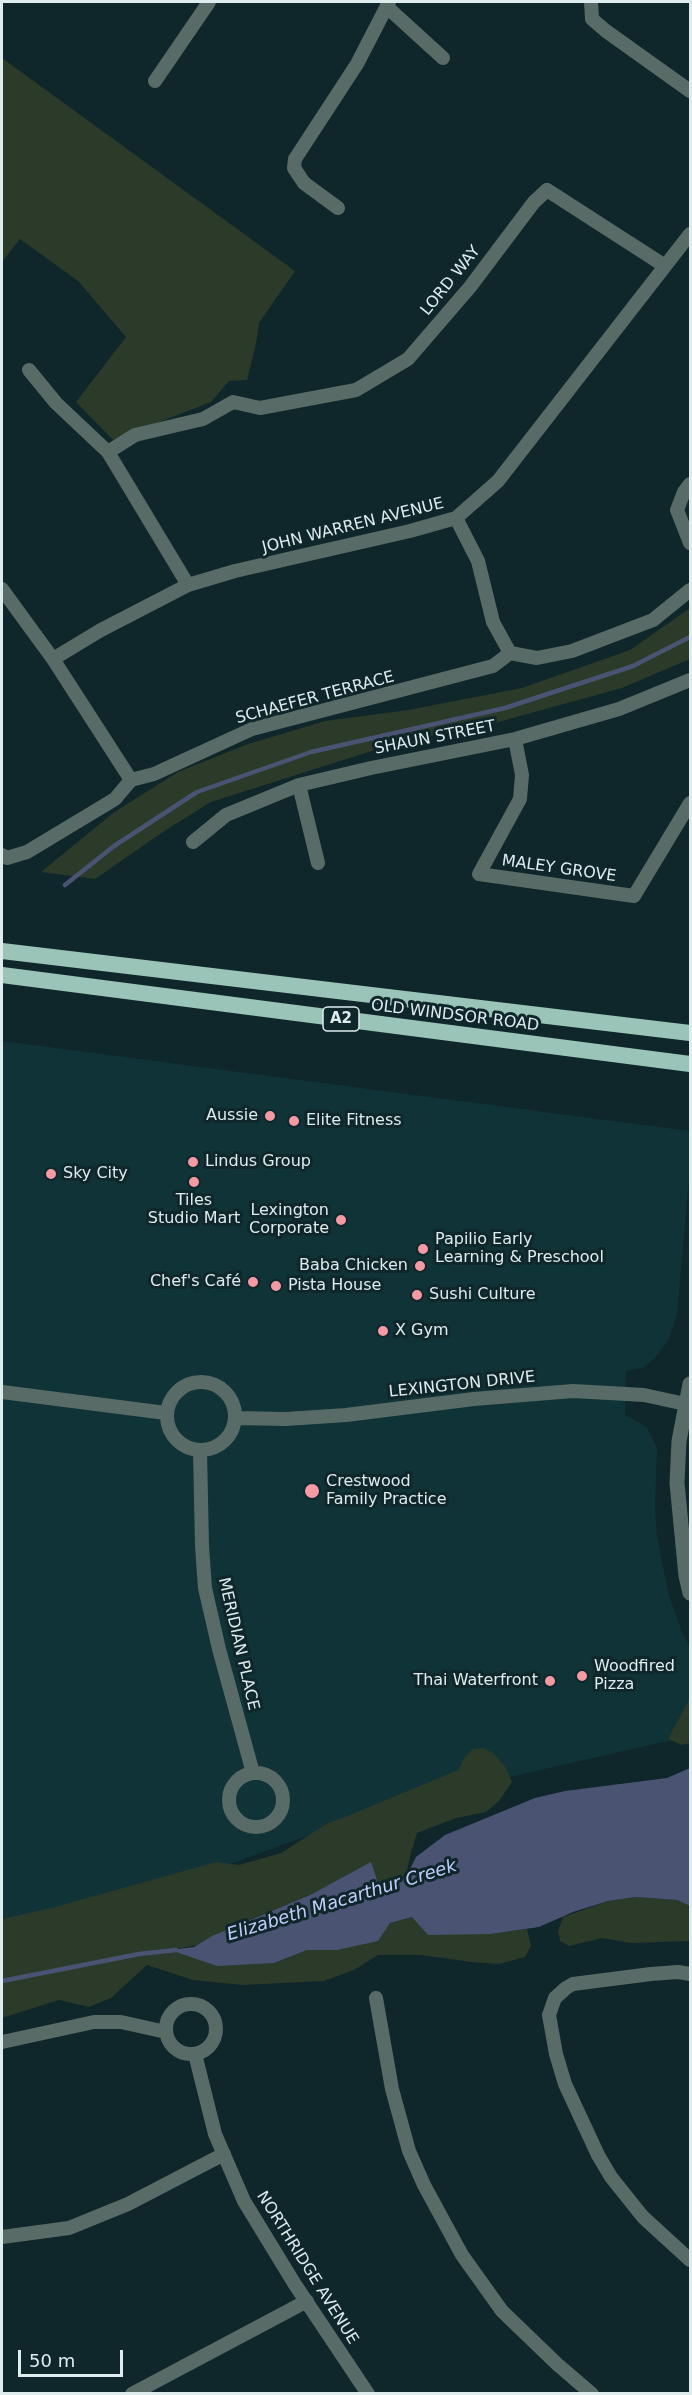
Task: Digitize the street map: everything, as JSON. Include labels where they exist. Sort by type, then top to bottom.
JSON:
[{"type":"highway","name":"OLD WINDSOR ROAD","points":[[2,951],[690,1033]]},
{"type":"highway","name":"OLD WINDSOR ROAD","points":[[2,975],[687,1068]]},
{"type":"street","points":[[155,81],[209,2]]},
{"type":"street","points":[[591,2],[592,19],[690,91]]},
{"type":"street","points":[[338,208],[304,183],[294,168],[295,159],[357,64],[388,4],[443,58]]},
{"type":"street","name":"LORD WAY","points":[[108,452],[135,435],[148,430],[203,419],[233,402],[260,408],[356,390],[408,359],[470,287],[534,202],[547,190],[665,266]]},
{"type":"street","name":"JOHN WARREN AVENUE","points":[[54,659],[101,630],[189,585],[235,571],[410,531],[456,518],[498,482],[690,234]]},
{"type":"street","points":[[29,370],[56,403],[108,452],[189,585]]},
{"type":"street","points":[[690,484],[684,492],[678,510],[690,543]]},
{"type":"street","points":[[456,518],[478,561],[493,622],[510,653],[537,658],[572,651],[653,620],[690,590]]},
{"type":"street","points":[[2,589],[54,659],[131,780],[115,799],[27,852],[7,858],[2,855]]},
{"type":"street","name":"SCHAEFER TERRACE","points":[[131,780],[154,774],[252,729],[493,666],[510,653]]},
{"type":"street","name":"SHAUN STREET","points":[[193,842],[226,815],[299,785],[515,739],[619,709],[690,680]]},
{"type":"street","name":"MALEY GROVE","points":[[515,739],[522,775],[520,799],[479,874],[634,896],[690,803]]},
{"type":"street","points":[[299,785],[318,862]]},
{"type":"street","points":[[201,1381],[213,1383],[223,1390],[231,1400],[235,1418],[228,1435],[221,1443],[210,1449],[200,1450],[188,1448],[171,1433],[166,1413],[173,1396],[182,1387],[201,1381]]},
{"type":"street","points":[[690,1384],[688,1404],[679,1441],[677,1483],[682,1543],[690,1593]]},
{"type":"street","name":"LEXINGTON DRIVE","points":[[235,1418],[286,1419],[573,1391],[644,1395],[688,1404]]},
{"type":"street","points":[[2,1392],[166,1413]]},
{"type":"street","name":"MERIDIAN PLACE","points":[[200,1450],[205,1588],[253,1773]]},
{"type":"street","points":[[682,1543],[690,1505]]},
{"type":"street","points":[[253,1773],[276,1780],[283,1795],[281,1811],[276,1818],[262,1826],[246,1825],[239,1821],[230,1806],[232,1788],[244,1775],[253,1773]]},
{"type":"street","points":[[690,1974],[660,1973],[573,1984],[555,1998],[549,2015],[556,2054],[565,2084],[598,2156],[611,2177],[643,2217],[690,2260]]},
{"type":"street","points":[[376,1998],[392,2089],[408,2151],[462,2255],[502,2311],[592,2394]]},
{"type":"street","points":[[190,2003],[207,2008],[216,2023],[216,2035],[210,2046],[195,2054],[176,2049],[166,2032],[170,2015],[179,2007],[190,2003]]},
{"type":"street","points":[[2,2042],[94,2022],[121,2022],[166,2032]]},
{"type":"street","name":"NORTHRIDGE AVENUE","points":[[195,2054],[215,2134],[244,2201],[368,2394]]},
{"type":"street","points":[[2,2236],[69,2228],[128,2204],[224,2154]]},
{"type":"street","points":[[132,2394],[307,2301]]},
{"type":"shaded area","points":[[2,1041],[690,1131],[690,1167],[677,1315],[668,1341],[655,1358],[643,1368],[626,1371],[625,1415],[647,1427],[657,1448],[655,1508],[657,1537],[669,1596],[690,1648],[690,1736],[483,1783],[295,1840],[153,1893],[2,1933]]},
{"type":"green space","points":[[2,58],[295,271],[259,323],[247,380],[229,381],[211,402],[113,440],[76,402],[126,337],[78,281],[20,239],[2,262]]},
{"type":"green space","points":[[690,608],[690,659],[622,688],[491,724],[397,743],[211,802],[95,879],[41,872],[113,813],[178,772],[248,744],[325,721],[408,710],[522,688],[630,650]]},
{"type":"green space","points":[[690,1698],[690,1743],[682,1745],[668,1739]]},
{"type":"green space","points":[[483,1748],[493,1753],[505,1766],[512,1782],[499,1801],[486,1812],[456,1818],[417,1833],[406,1877],[379,1886],[370,1863],[310,1895],[197,1945],[171,1950],[274,1963],[307,1950],[337,1950],[390,1923],[412,1917],[491,1934],[527,1929],[531,1946],[525,1957],[499,1964],[421,1955],[378,1955],[354,1970],[324,1981],[243,1985],[193,1980],[147,1965],[111,1998],[89,2007],[59,2000],[2,2018],[2,1919],[55,1907],[216,1862],[239,1865],[281,1853],[328,1823],[458,1770],[464,1758],[473,1749]]},
{"type":"green space","points":[[636,1897],[677,1900],[690,1906],[690,1941],[632,1943],[602,1938],[569,1946],[560,1941],[558,1931],[563,1917],[608,1901]]},
{"type":"water","points":[[690,1768],[690,1906],[677,1900],[636,1897],[608,1901],[573,1912],[539,1927],[491,1934],[428,1935],[412,1917],[390,1923],[378,1941],[337,1950],[307,1950],[274,1963],[217,1966],[170,1950],[194,1947],[212,1936],[310,1895],[371,1862],[379,1886],[406,1877],[416,1857],[445,1835],[535,1798],[565,1791],[667,1778]]},
{"type":"waterway","points":[[65,885],[114,846],[197,792],[311,752],[505,708],[633,666],[690,637]]},
{"type":"waterway","name":"Elizabeth Macarthur Creek","points":[[2,1981],[139,1954],[176,1950]]},
{"type":"place","name":"Aussie","points":[[270,1116]]},
{"type":"place","name":"Elite Fitness","points":[[294,1121]]},
{"type":"place","name":"Lindus Group","points":[[193,1162]]},
{"type":"place","name":"Sky City","points":[[51,1174]]},
{"type":"place","name":"Tiles Studio Mart","points":[[194,1182]]},
{"type":"place","name":"Lexington Corporate","points":[[341,1220]]},
{"type":"place","name":"Papilio Early Learning & Preschool","points":[[423,1249]]},
{"type":"place","name":"Baba Chicken","points":[[420,1266]]},
{"type":"place","name":"Chef's Café","points":[[253,1282]]},
{"type":"place","name":"Pista House","points":[[276,1286]]},
{"type":"place","name":"Sushi Culture","points":[[417,1295]]},
{"type":"place","name":"X Gym","points":[[383,1331]]},
{"type":"place","name":"Crestwood Family Practice","points":[[312,1491]]},
{"type":"place","name":"Woodfired Pizza","points":[[582,1676]]},
{"type":"place","name":"Thai Waterfront","points":[[550,1681]]}]
